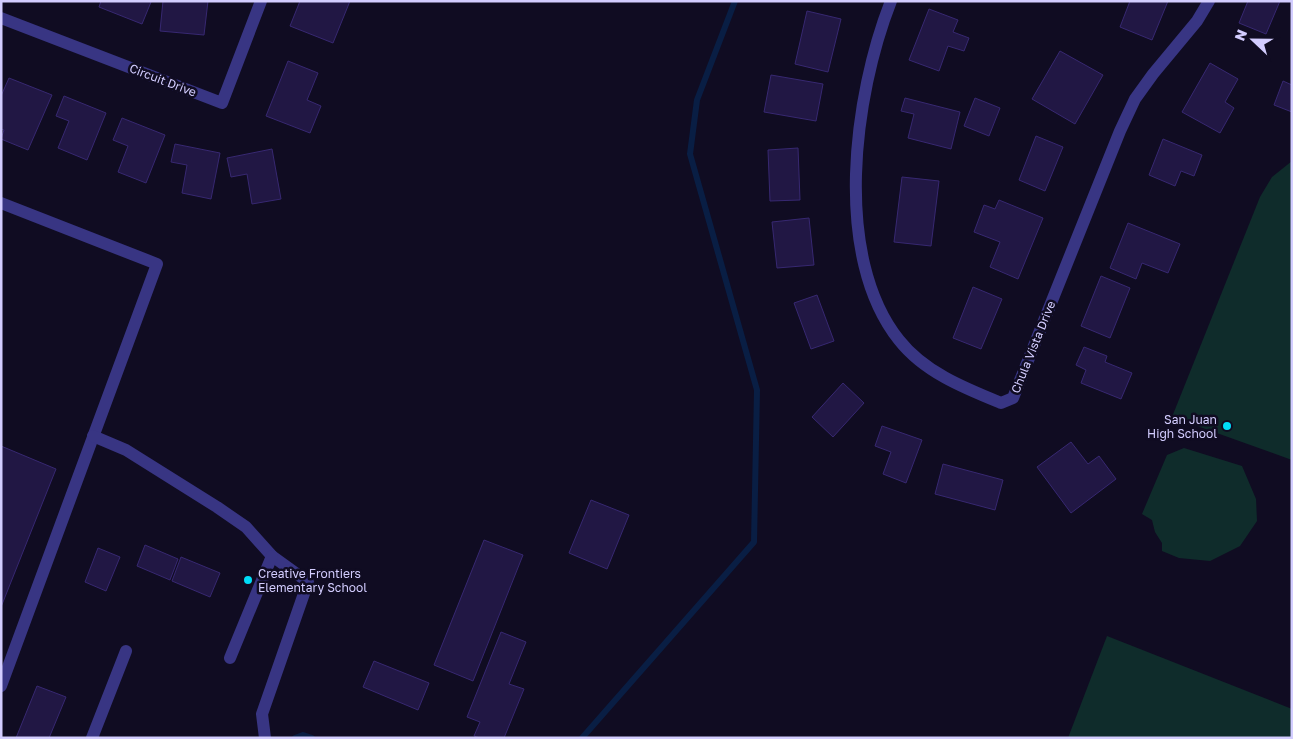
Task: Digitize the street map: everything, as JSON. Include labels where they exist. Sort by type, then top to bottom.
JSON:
[{"type":"street","name":"Circuit Drive","points":[[1,18],[222,104],[262,1]]},
{"type":"street","name":"Chula Vista Drive","points":[[891,1],[872,60],[860,122],[856,159],[860,243],[868,282],[880,313],[899,341],[922,363],[962,388],[1001,403],[1013,398],[1116,140],[1136,100],[1153,74],[1197,21],[1209,1]]},
{"type":"street","points":[[1,203],[157,264],[1,686]]},
{"type":"street","points":[[93,436],[126,450],[217,507],[246,527],[272,556],[308,582],[262,714],[265,736]]},
{"type":"street","points":[[230,658],[272,556]]},
{"type":"street","points":[[92,738],[126,651]]},
{"type":"green space","points":[[1292,161],[1292,460],[1172,417],[1260,197],[1272,177]]},
{"type":"green space","points":[[1184,448],[1242,466],[1256,499],[1257,521],[1240,546],[1210,561],[1179,558],[1162,551],[1162,543],[1155,532],[1152,520],[1142,514],[1167,455]]},
{"type":"green space","points":[[1107,636],[1292,709],[1292,738],[1068,738]]},
{"type":"building","points":[[101,1],[151,2],[142,24],[99,7]]},
{"type":"building","points":[[163,1],[208,1],[204,35],[160,31]]},
{"type":"building","points":[[300,1],[350,1],[333,43],[290,26]]},
{"type":"building","points":[[1130,1],[1168,1],[1152,40],[1120,27]]},
{"type":"building","points":[[1248,1],[1280,1],[1266,34],[1239,23]]},
{"type":"building","points":[[929,9],[958,20],[953,32],[969,38],[964,51],[948,46],[939,71],[909,60]]},
{"type":"building","points":[[807,11],[841,19],[828,72],[795,64]]},
{"type":"building","points":[[1060,51],[1103,75],[1075,124],[1032,99]]},
{"type":"building","points":[[288,61],[318,73],[307,100],[321,106],[310,133],[266,116]]},
{"type":"building","points":[[1210,63],[1238,79],[1225,102],[1234,108],[1220,133],[1182,112]]},
{"type":"building","points":[[771,75],[823,84],[816,121],[764,112]]},
{"type":"building","points":[[9,78],[52,95],[28,150],[1,139],[4,130],[1,129],[1,96]]},
{"type":"building","points":[[1283,81],[1292,85],[1292,112],[1274,105]]},
{"type":"building","points":[[64,96],[106,113],[87,160],[58,148],[69,121],[56,116]]},
{"type":"building","points":[[905,98],[960,112],[951,149],[908,138],[914,114],[901,111]]},
{"type":"building","points":[[975,98],[1000,108],[989,136],[964,126]]},
{"type":"building","points":[[122,118],[165,135],[146,183],[118,172],[128,146],[113,140]]},
{"type":"building","points":[[1036,136],[1063,147],[1045,191],[1019,180]]},
{"type":"building","points":[[1163,139],[1202,155],[1194,176],[1181,171],[1175,186],[1149,175]]},
{"type":"building","points":[[175,144],[220,153],[211,199],[182,193],[187,165],[171,162]]},
{"type":"building","points":[[798,148],[800,200],[770,201],[768,150]]},
{"type":"building","points":[[272,149],[281,199],[252,204],[247,174],[231,177],[227,158]]},
{"type":"building","points":[[902,177],[939,181],[931,246],[894,242]]},
{"type":"building","points":[[999,200],[1043,218],[1018,279],[990,267],[1000,242],[974,232],[984,205],[995,209]]},
{"type":"building","points":[[809,218],[814,265],[777,268],[772,222]]},
{"type":"building","points":[[1128,223],[1180,244],[1168,273],[1142,263],[1136,279],[1110,268]]},
{"type":"building","points":[[1101,276],[1130,288],[1110,338],[1081,326]]},
{"type":"building","points":[[973,287],[1002,299],[981,349],[953,338]]},
{"type":"building","points":[[817,295],[834,341],[811,349],[794,303]]},
{"type":"building","points":[[1084,347],[1107,356],[1105,362],[1132,373],[1121,399],[1081,383],[1086,370],[1076,365]]},
{"type":"building","points":[[843,383],[864,403],[833,437],[812,417]]},
{"type":"building","points":[[882,426],[922,440],[906,483],[883,474],[891,452],[875,446]]},
{"type":"building","points":[[1071,442],[1088,464],[1099,456],[1116,479],[1071,513],[1037,467]]},
{"type":"building","points":[[1,446],[56,469],[1,607]]},
{"type":"building","points":[[943,464],[1003,480],[995,510],[935,494]]},
{"type":"building","points":[[591,500],[629,515],[607,569],[569,553]]},
{"type":"building","points":[[484,540],[523,555],[473,681],[434,665]]},
{"type":"building","points":[[145,545],[178,559],[170,580],[137,566]]},
{"type":"building","points":[[98,548],[120,557],[106,591],[85,582]]},
{"type":"building","points":[[181,557],[220,573],[210,597],[172,581]]},
{"type":"building","points":[[501,632],[526,642],[509,684],[524,689],[504,738],[480,738],[474,736],[480,722],[467,717]]},
{"type":"building","points":[[374,661],[429,683],[418,710],[363,687]]},
{"type":"building","points":[[37,686],[66,697],[49,738],[16,738]]},
{"type":"waterway","points":[[582,738],[754,542],[757,390],[690,154],[697,100],[735,1]]},
{"type":"waterway","points":[[295,738],[303,735],[312,738]]},
{"type":"place","name":"San Juan High School","points":[[1227,426]]},
{"type":"place","name":"Creative Frontiers Elementary School","points":[[248,580]]}]
